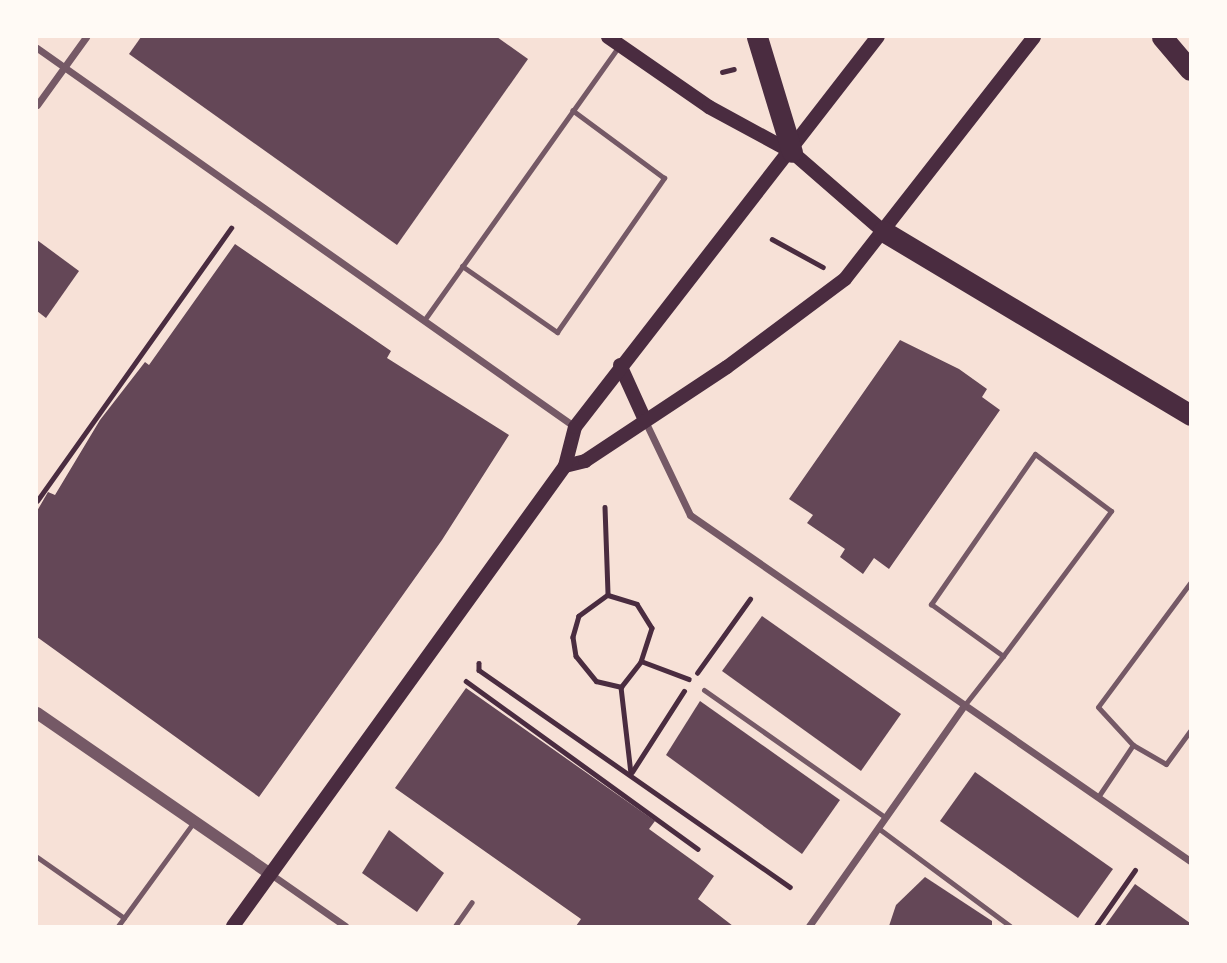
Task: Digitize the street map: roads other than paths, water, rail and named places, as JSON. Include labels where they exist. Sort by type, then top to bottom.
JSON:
[{"type":"highway","points":[[757,37],[792,152]]},
{"type":"highway","points":[[1162,37],[1190,70]]},
{"type":"highway","points":[[883,230],[1190,415]]},
{"type":"main road","points":[[233,926],[565,466],[575,427],[620,365],[792,152],[878,37]]},
{"type":"main road","points":[[565,466],[585,461],[819,299],[883,230],[1034,37]]},
{"type":"main road","points":[[614,41],[709,107],[792,152],[883,230]]},
{"type":"main road","points":[[620,365],[645,420]]},
{"type":"street","points":[[37,105],[86,37]]},
{"type":"street","points":[[37,48],[66,64],[575,427]]},
{"type":"street","points":[[645,420],[690,515],[963,707],[1190,861]]},
{"type":"street","points":[[809,926],[963,707]]},
{"type":"street","points":[[37,713],[345,926]]},
{"type":"lane","points":[[425,319],[572,110],[614,41]]},
{"type":"lane","points":[[462,266],[556,332],[564,321],[664,178],[572,110]]},
{"type":"lane","points":[[963,707],[1003,656],[1111,511],[1035,454],[931,604],[1003,656]]},
{"type":"lane","points":[[1190,583],[1098,707],[1132,745],[1166,764],[1190,732]]},
{"type":"lane","points":[[704,690],[885,817]]},
{"type":"lane","points":[[1098,797],[1132,745]]},
{"type":"lane","points":[[118,926],[193,823]]},
{"type":"lane","points":[[878,828],[1010,926]]},
{"type":"lane","points":[[37,857],[124,918]]},
{"type":"lane","points":[[455,926],[472,902]]}]
